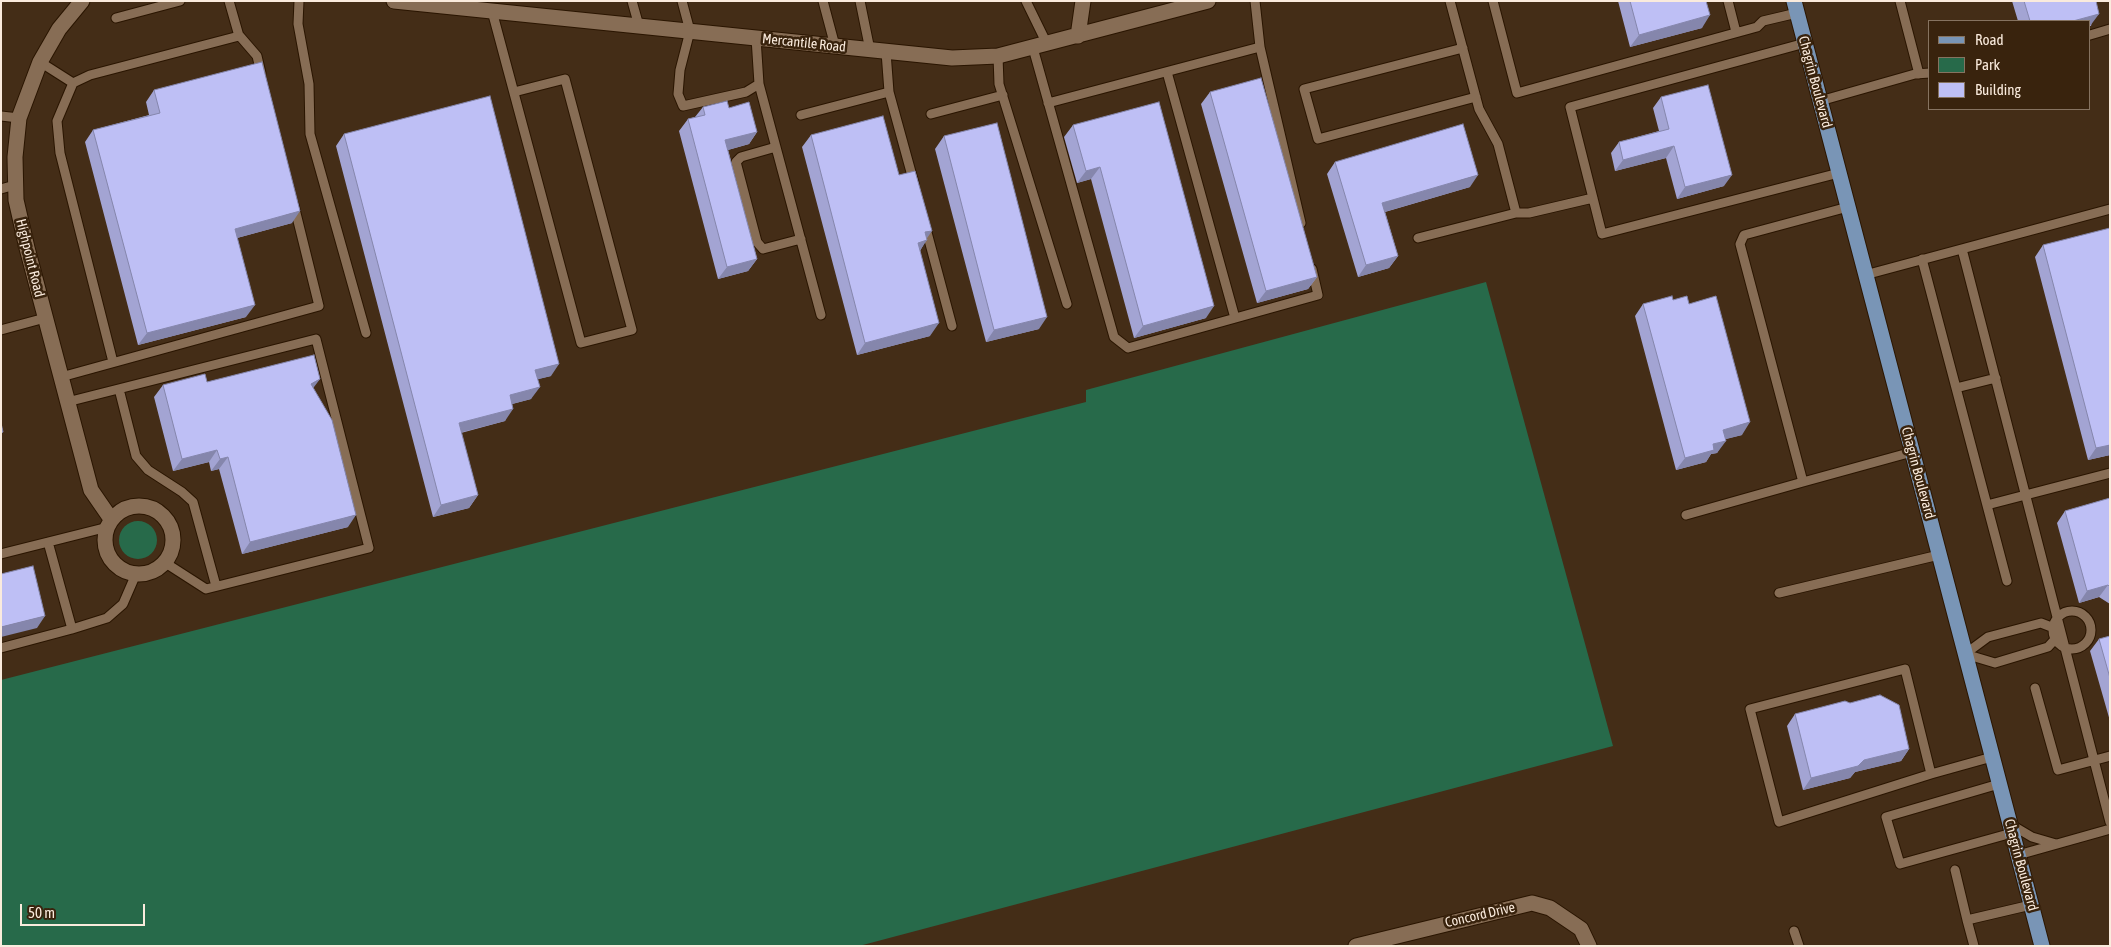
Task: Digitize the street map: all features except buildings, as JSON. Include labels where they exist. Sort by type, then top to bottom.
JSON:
[{"type":"main road","name":"Chagrin Boulevard","points":[[1795,7],[2042,946]]},
{"type":"street","name":"Highpoint Road","points":[[82,1],[58,29],[40,62],[18,118],[15,157],[8,187],[16,200],[26,248],[91,490],[110,523]]},
{"type":"street","name":"Mercantile Road","points":[[394,1],[458,4],[492,11],[952,58],[998,56],[1208,1]]},
{"type":"street","points":[[1078,36],[1083,1]]},
{"type":"street","points":[[136,506],[150,508],[163,515],[171,528],[173,542],[169,556],[164,562],[160,567],[147,573],[136,574],[126,572],[110,559],[105,546],[105,532],[110,523],[122,510],[136,506]]},
{"type":"street","name":"Concord Drive","points":[[1356,946],[1532,903],[1550,908],[1581,929],[1590,946]]},
{"type":"lane","points":[[116,18],[180,1]]},
{"type":"lane","points":[[229,1],[238,34],[257,56],[264,85]]},
{"type":"lane","points":[[300,1],[298,24],[309,84],[310,134],[366,333]]},
{"type":"lane","points":[[632,1],[639,26]]},
{"type":"lane","points":[[682,1],[690,31],[680,70],[678,94],[683,106],[746,92],[759,84]]},
{"type":"lane","points":[[823,1],[835,46]]},
{"type":"lane","points":[[860,1],[870,50]]},
{"type":"lane","points":[[1026,1],[1040,46],[1048,103],[1114,336],[1128,348],[1318,295],[1309,257]]},
{"type":"lane","points":[[1255,1],[1260,47],[1303,228]]},
{"type":"lane","points":[[1450,1],[1479,109],[1498,144],[1516,213]]},
{"type":"lane","points":[[1493,1],[1517,93],[1757,26],[1795,7]]},
{"type":"lane","points":[[1728,1],[1736,32]]},
{"type":"lane","points":[[1900,1],[1919,74]]},
{"type":"lane","points":[[492,11],[581,343],[632,330],[565,79],[514,92]]},
{"type":"lane","points":[[2091,35],[2110,29]]},
{"type":"lane","points":[[114,362],[60,152],[57,121],[73,83],[90,74],[238,34]]},
{"type":"lane","points":[[756,38],[759,84],[821,314]]},
{"type":"lane","points":[[1805,43],[1570,107],[1602,234],[1839,173]]},
{"type":"lane","points":[[1048,103],[1260,47]]},
{"type":"lane","points":[[1463,48],[1304,89],[1318,139],[1476,97]]},
{"type":"lane","points":[[886,52],[889,92],[917,195]]},
{"type":"lane","points":[[998,56],[999,84],[1067,304]]},
{"type":"lane","points":[[40,62],[73,83]]},
{"type":"lane","points":[[1167,72],[1234,318]]},
{"type":"lane","points":[[1820,101],[1928,73]]},
{"type":"lane","points":[[801,115],[889,92]]},
{"type":"lane","points":[[931,114],[1003,95]]},
{"type":"lane","points":[[1,116],[18,118]]},
{"type":"lane","points":[[776,147],[741,157],[736,162],[757,242],[763,249],[801,239]]},
{"type":"lane","points":[[61,376],[319,306],[290,191]]},
{"type":"lane","points":[[1418,238],[1516,213],[1529,213],[1593,198]]},
{"type":"lane","points":[[1803,482],[1740,244],[1744,235],[1848,208]]},
{"type":"lane","points":[[1864,275],[2110,209]]},
{"type":"lane","points":[[922,214],[952,326]]},
{"type":"lane","points":[[1962,249],[2058,617],[2056,639],[2048,647],[1995,663],[1965,654]]},
{"type":"lane","points":[[1922,259],[2007,581]]},
{"type":"lane","points":[[1,330],[45,318]]},
{"type":"lane","points":[[67,402],[316,339],[369,548],[206,589],[164,562]]},
{"type":"lane","points":[[1956,388],[1996,378]]},
{"type":"lane","points":[[119,389],[136,456],[148,470],[182,492],[193,502],[216,586]]},
{"type":"lane","points":[[1686,515],[1912,452]]},
{"type":"lane","points":[[1986,505],[2110,473]]},
{"type":"lane","points":[[1,554],[110,523]]},
{"type":"lane","points":[[48,542],[72,630]]},
{"type":"lane","points":[[1779,593],[1939,554]]},
{"type":"lane","points":[[1,648],[72,630],[108,618],[123,604],[136,574]]},
{"type":"lane","points":[[2056,639],[2065,647],[2078,648],[2088,640],[2091,628],[2090,622],[2081,613],[2075,611],[2069,611],[2058,617]]},
{"type":"lane","points":[[1965,654],[1988,637],[2041,623],[2057,630],[2065,647],[2110,822]]},
{"type":"lane","points":[[1931,774],[1905,669],[1750,709],[1779,822],[1931,774],[1992,757]]},
{"type":"lane","points":[[2035,688],[2058,770],[2110,756]]},
{"type":"lane","points":[[1999,784],[1886,816],[1900,864],[2011,828],[2047,843],[2064,843]]},
{"type":"lane","points":[[2018,855],[2110,829]]},
{"type":"lane","points":[[1955,870],[1974,946]]},
{"type":"lane","points":[[1967,920],[2031,905]]},
{"type":"lane","points":[[1794,931],[1798,946]]},
{"type":"green space","points":[[1486,282],[1613,746],[859,946],[1,946],[1,680],[1086,402],[1086,390]]},
{"type":"green space","points":[[138,521],[145,522],[151,527],[156,533],[156,547],[151,553],[145,558],[138,559],[131,558],[125,553],[120,547],[119,540],[120,533],[125,527],[131,522]]}]
